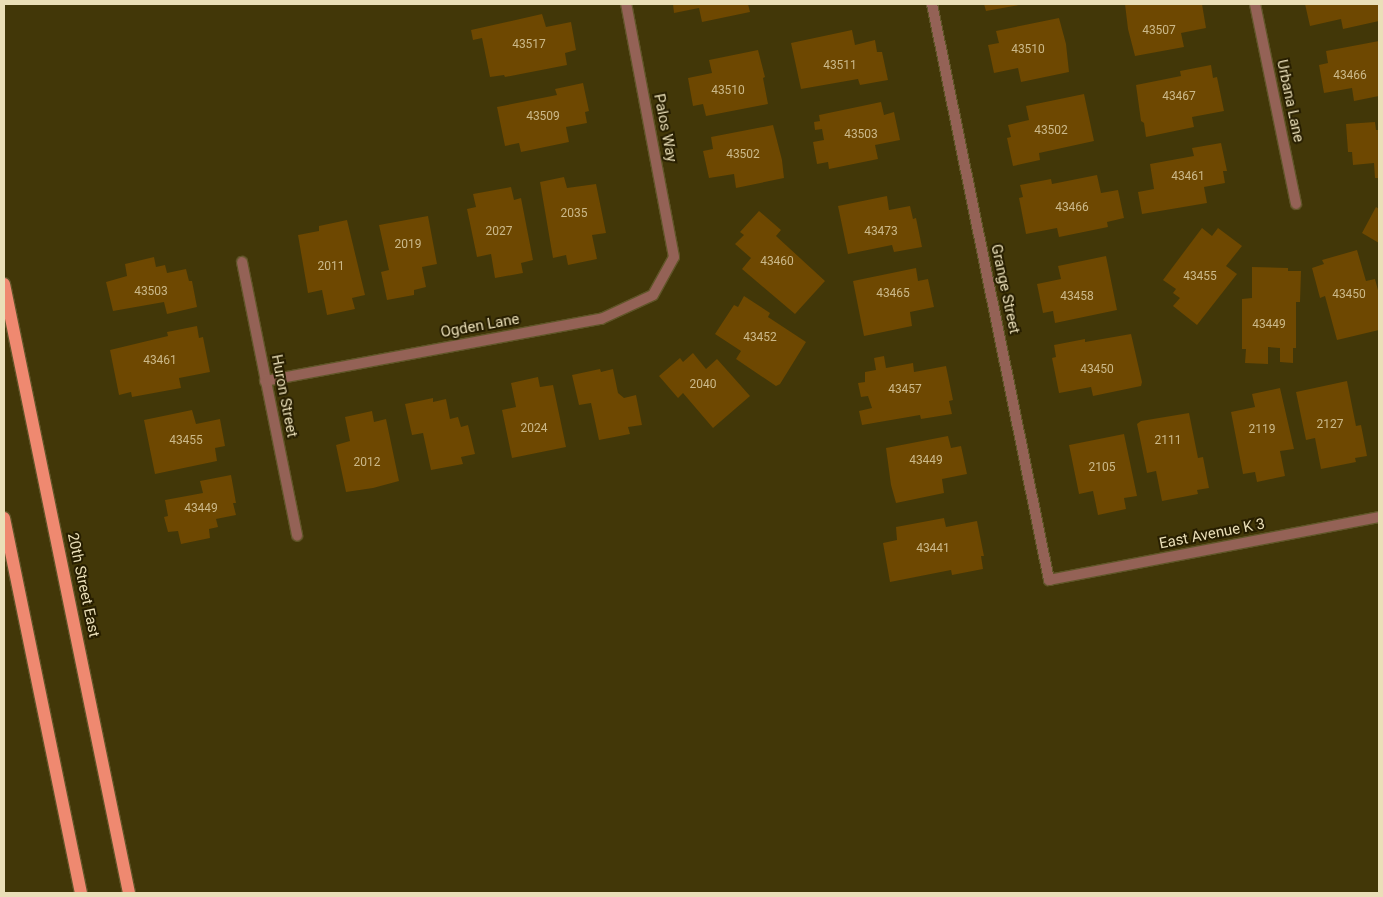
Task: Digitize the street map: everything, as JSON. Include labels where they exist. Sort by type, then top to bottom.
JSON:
[{"type":"main road","name":"20th Street East","points":[[4,284],[129,893]]},
{"type":"main road","points":[[4,518],[80,893]]},
{"type":"street","name":"Palos Way","points":[[626,4],[674,257]]},
{"type":"street","name":"Grange Street","points":[[932,4],[1050,580]]},
{"type":"street","name":"Urbana Lane","points":[[1255,4],[1296,204]]},
{"type":"street","name":"Ogden Lane","points":[[265,381],[601,319],[653,295],[674,257]]},
{"type":"street","name":"Huron Street","points":[[242,262],[297,536]]},
{"type":"street","name":"East Avenue K 3","points":[[1050,580],[1379,517]]},
{"type":"building","points":[[673,4],[748,4],[750,12],[702,22],[699,8],[674,13]]},
{"type":"building","points":[[984,4],[1019,4],[1019,5],[986,11]]},
{"type":"building","points":[[1125,4],[1202,4],[1206,28],[1181,33],[1184,47],[1135,56],[1128,29]]},
{"type":"building","points":[[1305,4],[1379,4],[1379,21],[1343,29],[1341,19],[1310,26]]},
{"type":"building","points":[[542,14],[546,27],[571,22],[576,50],[565,53],[567,65],[505,77],[504,75],[490,77],[482,38],[473,40],[471,30]]},
{"type":"building","points":[[1059,18],[1066,44],[1069,72],[1021,82],[1018,68],[994,73],[988,45],[999,43],[996,31]]},
{"type":"building","points":[[852,30],[855,45],[875,40],[877,52],[882,52],[888,80],[860,85],[858,79],[801,89],[791,43]]},
{"type":"building","points":[[1379,41],[1379,96],[1354,101],[1352,88],[1324,93],[1319,65],[1328,63],[1326,51]]},
{"type":"building","points":[[758,50],[765,77],[763,78],[768,104],[706,116],[703,104],[693,106],[688,78],[712,73],[709,60]]},
{"type":"building","points":[[1211,65],[1213,78],[1217,77],[1224,111],[1192,117],[1194,127],[1146,137],[1144,123],[1141,121],[1136,85],[1181,76],[1180,71]]},
{"type":"building","points":[[583,83],[589,111],[585,112],[587,123],[566,127],[569,142],[521,152],[519,143],[505,146],[497,107],[557,95],[555,89]]},
{"type":"building","points":[[1084,94],[1094,141],[1039,153],[1040,160],[1013,166],[1007,138],[1011,137],[1008,125],[1029,120],[1026,106]]},
{"type":"building","points":[[881,102],[884,115],[894,112],[900,140],[875,145],[878,159],[829,169],[828,162],[817,164],[813,142],[824,140],[822,129],[815,130],[814,122],[820,121],[819,115]]},
{"type":"building","points":[[1375,122],[1376,130],[1379,130],[1379,178],[1375,178],[1374,163],[1353,165],[1352,152],[1348,152],[1346,124]]},
{"type":"building","points":[[773,125],[782,160],[784,178],[736,188],[734,174],[709,178],[703,151],[713,149],[711,137]]},
{"type":"building","points":[[1221,143],[1227,171],[1223,171],[1225,183],[1204,187],[1207,203],[1142,214],[1138,192],[1154,189],[1150,164],[1194,156],[1192,148]]},
{"type":"building","points":[[1097,175],[1101,193],[1118,190],[1124,218],[1107,222],[1108,227],[1059,237],[1057,228],[1026,234],[1019,198],[1023,197],[1020,185],[1051,179],[1052,184]]},
{"type":"building","points":[[564,177],[567,188],[596,184],[606,233],[592,235],[597,259],[568,265],[566,255],[553,258],[540,182]]},
{"type":"building","points":[[511,187],[514,200],[521,198],[533,260],[521,263],[523,273],[495,278],[491,254],[477,257],[467,209],[476,207],[473,194]]},
{"type":"building","points":[[887,196],[889,210],[910,206],[913,219],[916,218],[922,247],[894,252],[892,245],[848,254],[838,206]]},
{"type":"building","points":[[1376,207],[1379,209],[1379,243],[1362,233]]},
{"type":"building","points":[[759,211],[781,230],[776,236],[825,281],[795,314],[742,269],[751,258],[735,244],[744,235],[740,232]]},
{"type":"building","points":[[428,216],[437,264],[422,267],[426,287],[414,290],[414,295],[387,300],[381,272],[389,270],[379,225]]},
{"type":"building","points":[[347,220],[365,295],[352,298],[355,309],[327,315],[322,290],[308,293],[298,235],[319,231],[319,226]]},
{"type":"building","points":[[1202,228],[1212,236],[1218,228],[1242,246],[1226,266],[1237,274],[1197,325],[1173,306],[1180,298],[1173,293],[1176,289],[1163,280]]},
{"type":"building","points":[[1357,250],[1366,281],[1375,279],[1379,294],[1379,330],[1337,340],[1325,296],[1320,298],[1312,268],[1324,264],[1322,260]]},
{"type":"building","points":[[1106,256],[1117,310],[1055,323],[1053,311],[1043,313],[1037,284],[1061,279],[1058,266]]},
{"type":"building","points":[[154,257],[156,267],[165,265],[167,273],[186,269],[189,281],[192,281],[197,307],[167,314],[164,302],[113,311],[106,282],[127,276],[125,264]]},
{"type":"building","points":[[1252,267],[1288,268],[1288,271],[1301,271],[1300,302],[1296,302],[1296,348],[1293,348],[1293,363],[1280,362],[1280,348],[1268,347],[1268,364],[1245,363],[1246,349],[1242,349],[1242,299],[1252,298]]},
{"type":"building","points":[[916,268],[918,281],[928,279],[934,307],[910,312],[912,326],[864,336],[853,281]]},
{"type":"building","points":[[744,296],[770,313],[768,317],[806,342],[780,384],[776,386],[736,359],[741,351],[715,334],[734,305],[738,307]]},
{"type":"building","points":[[197,326],[199,338],[203,337],[210,372],[179,378],[181,388],[132,397],[131,392],[119,395],[110,350],[168,336],[167,332]]},
{"type":"building","points":[[1131,334],[1142,382],[1141,386],[1093,396],[1091,387],[1059,393],[1052,358],[1056,357],[1054,345],[1085,339],[1085,342]]},
{"type":"building","points":[[693,353],[706,369],[717,359],[750,396],[713,428],[683,393],[678,398],[659,376],[680,358],[683,362]]},
{"type":"building","points":[[884,356],[886,368],[913,363],[914,372],[946,366],[953,400],[949,401],[952,414],[921,419],[920,415],[862,425],[859,411],[872,408],[868,396],[861,397],[858,383],[865,382],[865,372],[876,370],[874,358]]},
{"type":"building","points":[[600,369],[601,372],[613,369],[618,393],[624,398],[636,395],[642,425],[628,427],[630,434],[599,440],[591,403],[579,405],[572,375]]},
{"type":"building","points":[[538,377],[540,387],[553,385],[566,447],[512,458],[502,410],[516,407],[511,383]]},
{"type":"building","points":[[1347,381],[1356,426],[1361,425],[1367,456],[1355,458],[1356,462],[1321,469],[1315,438],[1306,440],[1296,392]]},
{"type":"building","points":[[1280,388],[1294,449],[1280,451],[1285,476],[1257,482],[1255,472],[1243,474],[1231,412],[1255,407],[1252,394]]},
{"type":"building","points":[[433,398],[433,402],[446,399],[450,419],[458,417],[461,427],[468,425],[475,454],[461,457],[463,464],[431,470],[423,433],[412,435],[405,404]]},
{"type":"building","points":[[192,410],[196,424],[220,419],[225,446],[215,448],[217,461],[155,474],[144,420]]},
{"type":"building","points":[[372,411],[374,422],[386,419],[399,481],[373,488],[346,492],[336,445],[350,441],[345,417]]},
{"type":"building","points":[[1189,413],[1198,458],[1203,457],[1209,488],[1197,490],[1198,494],[1162,501],[1156,471],[1147,473],[1137,424],[1141,421]]},
{"type":"building","points":[[1124,434],[1137,496],[1124,498],[1126,509],[1098,515],[1093,491],[1079,494],[1069,445]]},
{"type":"building","points":[[948,436],[951,448],[961,446],[967,474],[942,479],[944,493],[896,503],[891,485],[886,448]]},
{"type":"building","points":[[231,475],[236,515],[216,519],[218,527],[209,529],[210,538],[181,544],[178,531],[168,532],[164,517],[168,516],[165,500],[203,493],[200,481]]},
{"type":"building","points":[[944,518],[946,527],[977,521],[984,556],[981,556],[983,569],[952,575],[951,570],[890,582],[883,543],[897,540],[896,527]]}]
